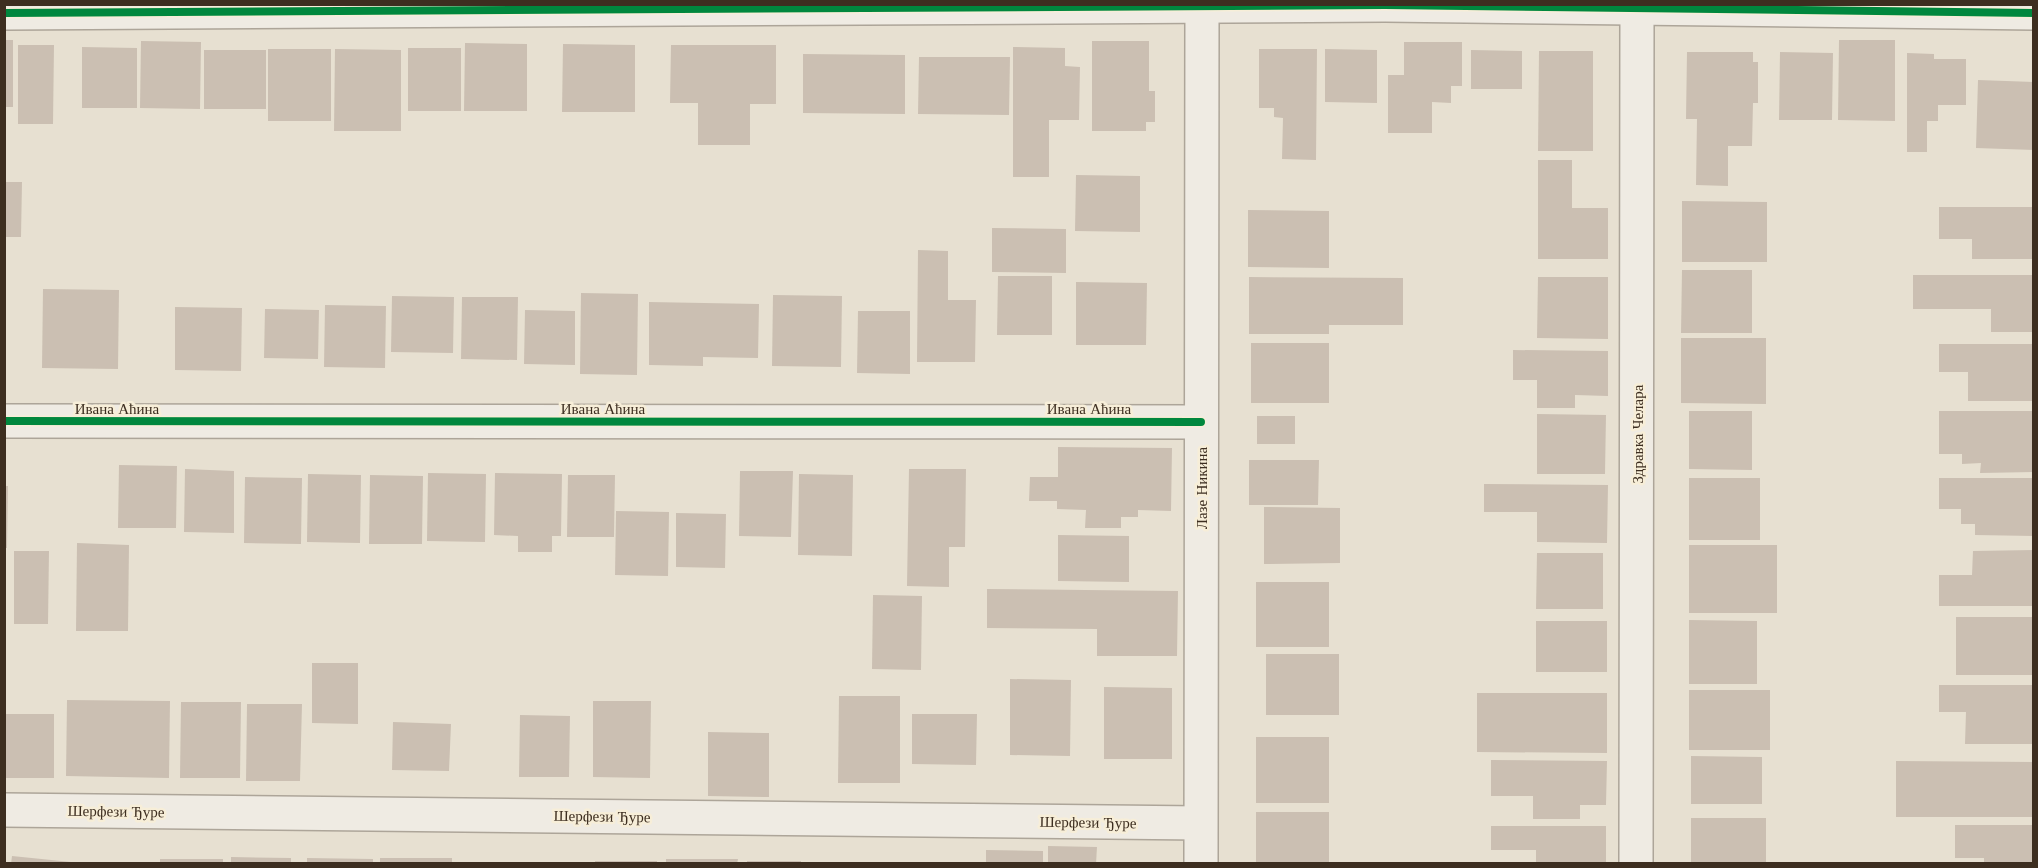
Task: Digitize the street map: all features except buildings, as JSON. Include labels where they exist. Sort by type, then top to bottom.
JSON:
[{"type":"street","name":"Лазе Никина","points":[[1201,864],[1202,5]]},
{"type":"street","points":[[4,13],[1385,5],[1637,6],[2034,13]]},
{"type":"street","name":"Здравка Челара","points":[[1636,864],[1637,6]]},
{"type":"street","name":"Ивана Аћина","points":[[4,421],[1201,422]]},
{"type":"street","name":"Шерфези Ђуре","points":[[4,810],[1200,823]]},
{"type":"cycle path","points":[[4,13],[1385,5],[2034,13]]},
{"type":"cycle path","points":[[4,421],[1201,422]]}]
